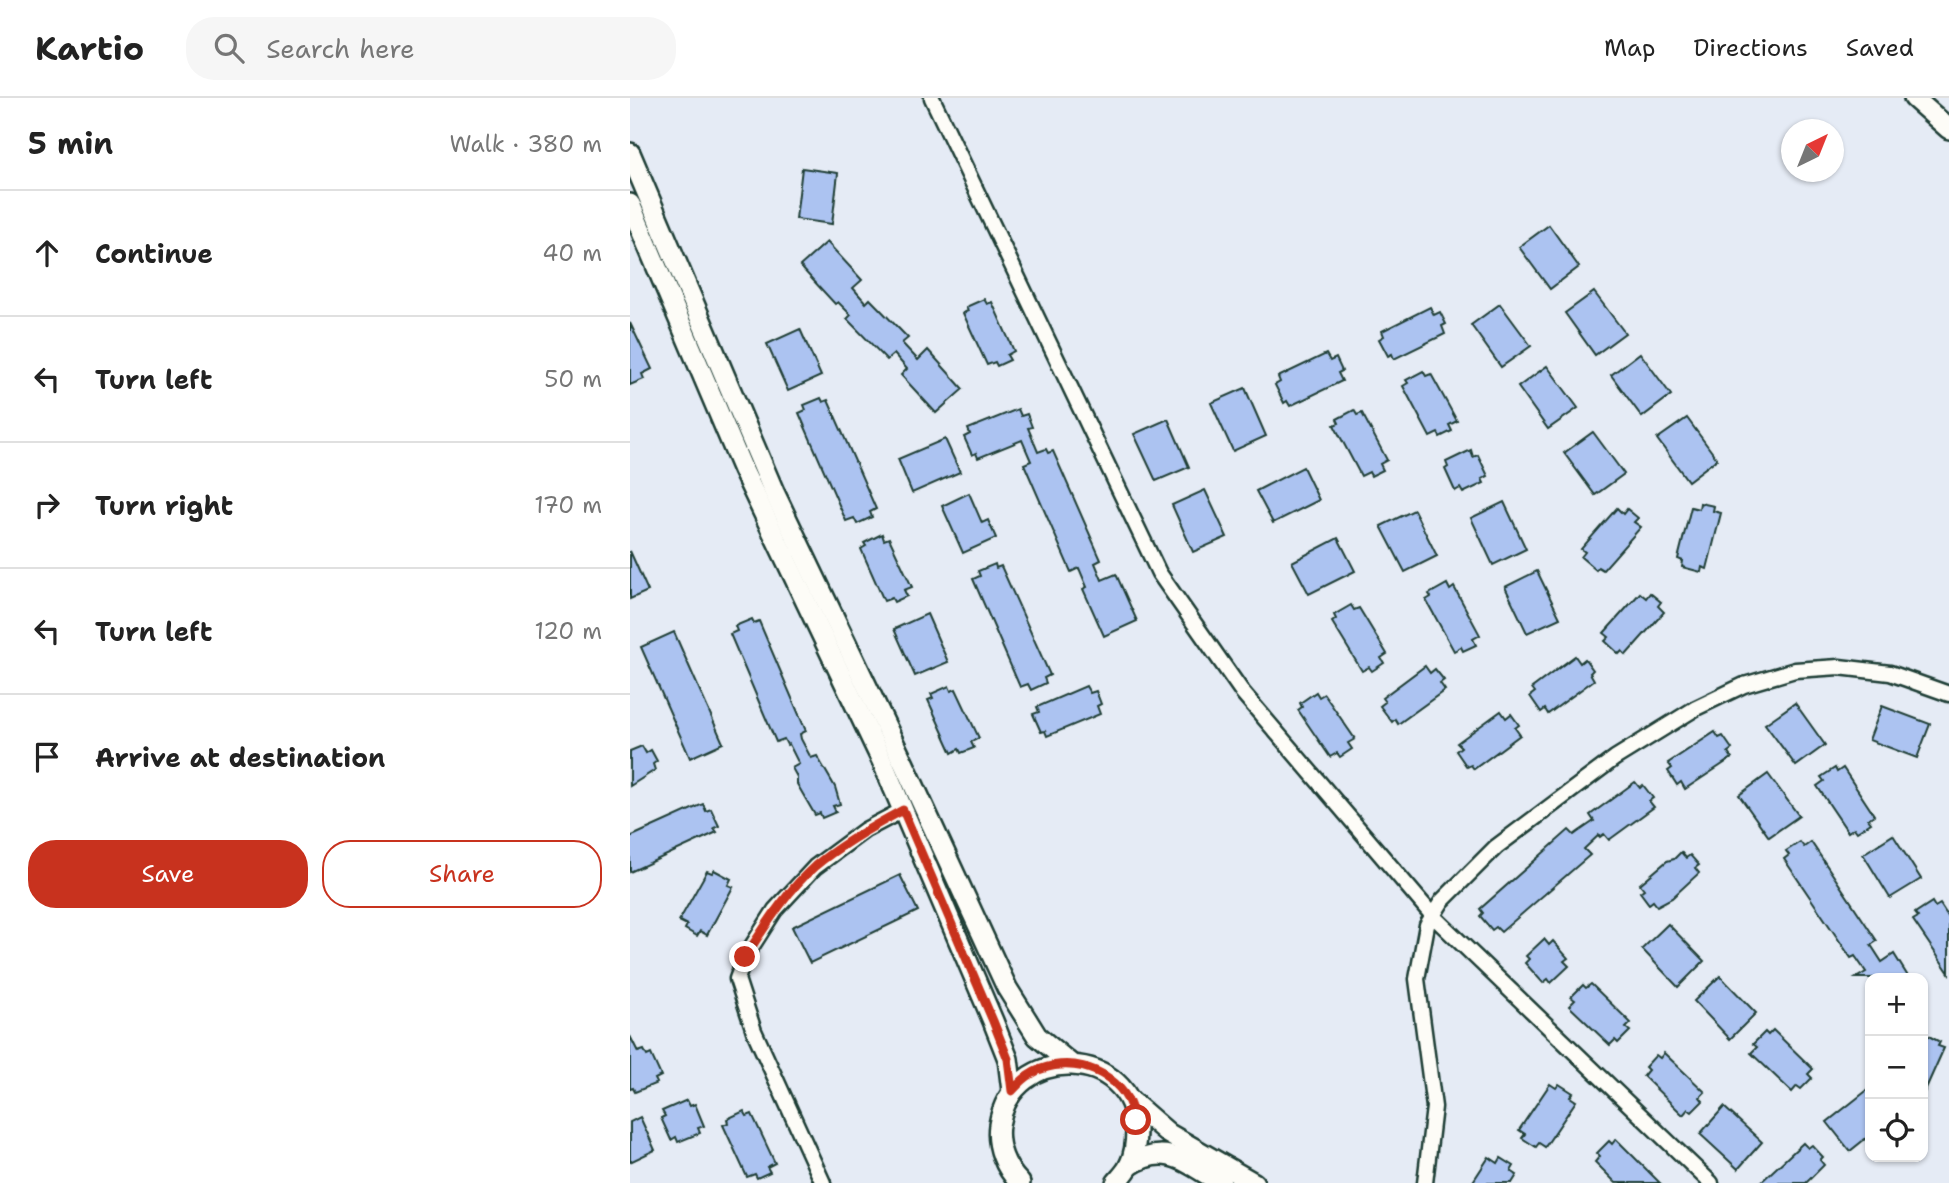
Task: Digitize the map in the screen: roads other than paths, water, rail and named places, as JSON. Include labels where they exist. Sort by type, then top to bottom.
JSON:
[{"type":"street","points":[[932,98],[1158,573],[1243,693],[1433,916],[1711,1183]]},
{"type":"street","points":[[1914,98],[1949,129]]},
{"type":"street","points":[[630,153],[774,492],[1007,988],[1037,1036],[1071,1064]]},
{"type":"street","points":[[630,204],[743,470],[882,761],[1008,1059],[1012,1091]]},
{"type":"street","points":[[1424,1183],[1434,1108],[1417,979],[1427,925],[1443,901],[1496,848],[1615,758],[1696,708],[1744,685],[1795,670],[1839,667],[1890,673],[1949,694]]},
{"type":"street","points":[[823,1183],[754,1031],[737,979],[745,957],[775,911],[815,867],[865,831],[903,810]]},
{"type":"street","points":[[1003,1183],[998,1133],[1001,1111],[1012,1091],[1028,1076],[1049,1066],[1071,1064],[1093,1069],[1112,1080],[1169,1134],[1254,1183]]},
{"type":"street","points":[[1128,1098],[1136,1120],[1136,1143],[1129,1166]]},
{"type":"street","points":[[1116,1183],[1129,1166],[1156,1153],[1173,1155],[1221,1183]]},
{"type":"street","points":[[1002,1156],[1012,1176],[1020,1183]]}]
